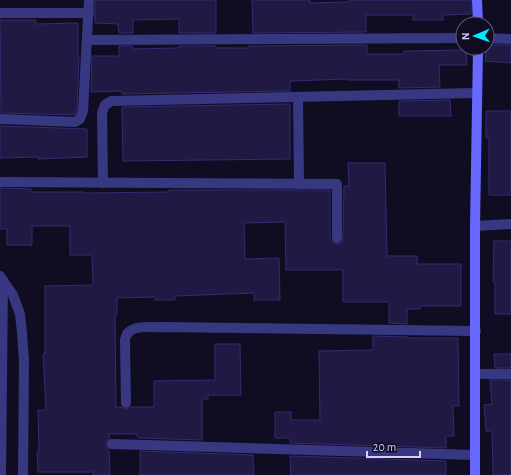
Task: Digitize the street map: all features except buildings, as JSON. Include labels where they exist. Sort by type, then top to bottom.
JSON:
[{"type":"street","points":[[0,119],[75,122],[79,120],[83,111],[89,0]]},
{"type":"street","points":[[477,0],[478,16]]},
{"type":"street","points":[[0,13],[89,13]]},
{"type":"street","points":[[88,40],[455,38]]},
{"type":"street","points":[[495,38],[511,39]]},
{"type":"street","points":[[475,475],[475,226],[478,56]]},
{"type":"street","points":[[103,183],[102,113],[108,102],[476,93]]},
{"type":"street","points":[[298,98],[299,184]]},
{"type":"street","points":[[0,182],[337,184],[337,238]]},
{"type":"street","points":[[475,226],[511,224]]},
{"type":"street","points":[[1,278],[1,475]]},
{"type":"street","points":[[1,278],[13,296],[20,314],[24,361],[23,475]]},
{"type":"street","points":[[126,403],[125,336],[129,330],[135,328],[476,331]]},
{"type":"street","points":[[475,374],[511,374]]},
{"type":"street","points":[[112,444],[475,455]]}]
